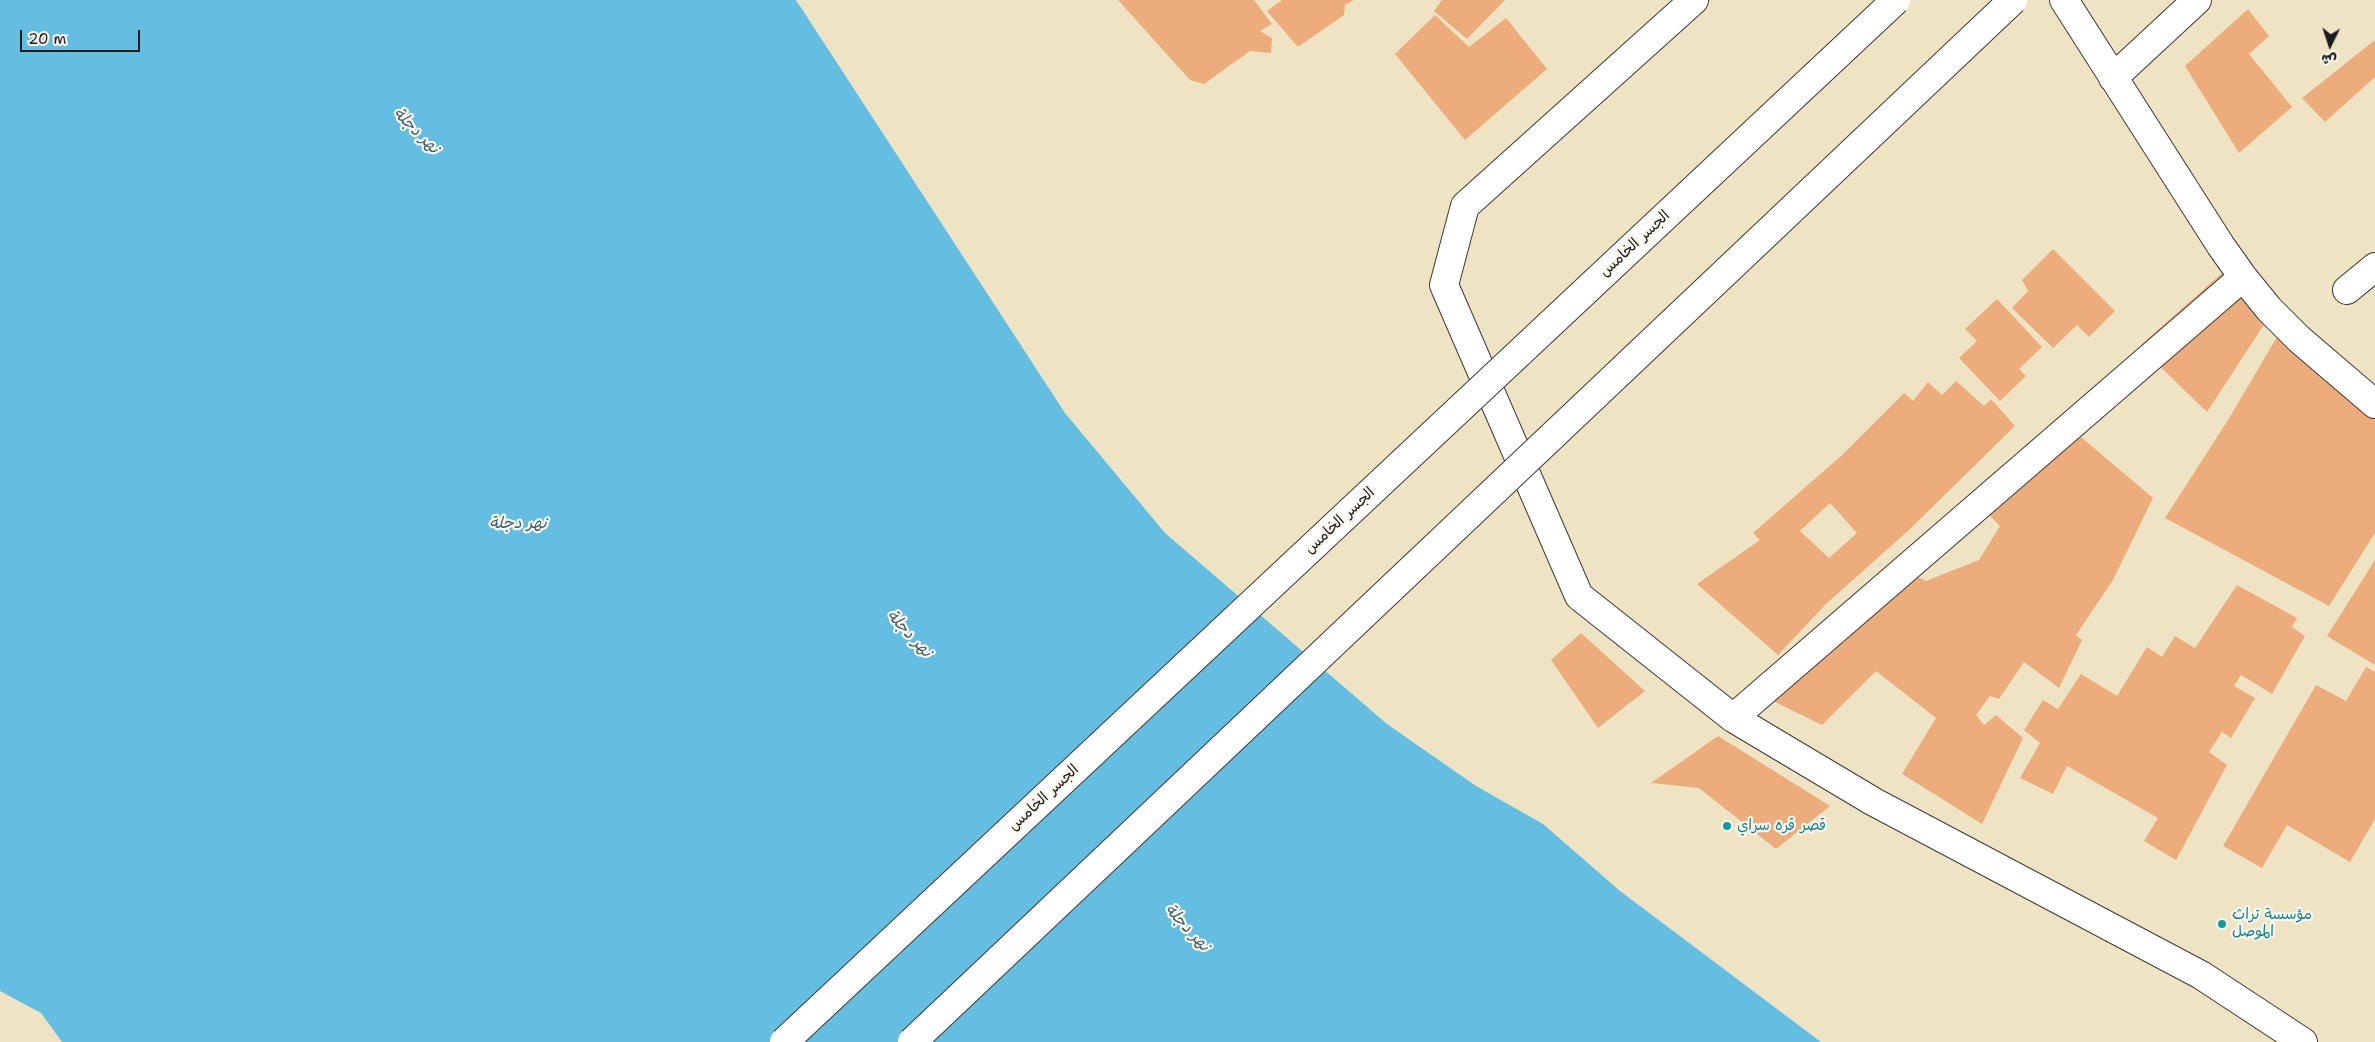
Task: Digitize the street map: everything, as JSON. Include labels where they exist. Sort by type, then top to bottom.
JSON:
[{"type":"main road","points":[[1694,0],[1465,206],[1444,285],[1579,596],[1733,718],[1874,802],[2201,975],[2304,1042]]},
{"type":"main road","name":"الجسر الخامس","points":[[784,1042],[1896,0]]},
{"type":"main road","points":[[912,1042],[2013,0]]},
{"type":"main road","points":[[2064,0],[2221,246],[2243,277],[2299,339],[2375,404]]},
{"type":"main road","points":[[2113,78],[2197,0]]},
{"type":"main road","points":[[2347,290],[2375,266]]},
{"type":"main road","points":[[1733,718],[2243,277]]},
{"type":"water","name":"نهر دجلة","points":[[0,0],[796,0],[1065,413],[1165,533],[1387,724],[1476,786],[1543,824],[1620,891],[1821,1042],[62,1042],[41,1013],[0,991]]},
{"type":"building","points":[[1118,0],[1254,0],[1272,24],[1260,31],[1272,38],[1271,53],[1250,51],[1204,84],[1190,80]]},
{"type":"building","points":[[1282,0],[1354,0],[1345,5],[1344,15],[1298,47],[1267,11]]},
{"type":"building","points":[[1442,0],[1505,0],[1467,39],[1434,11]]},
{"type":"building","points":[[2248,9],[2269,36],[2249,54],[2292,107],[2239,153],[2185,66]]},
{"type":"building","points":[[1435,15],[1469,47],[1506,18],[1547,69],[1465,140],[1395,54]]},
{"type":"building","points":[[2375,40],[2375,77],[2325,122],[2302,98]]},
{"type":"building","points":[[2053,249],[2115,311],[2089,337],[2077,325],[2053,348],[2012,308],[2028,291],[2022,280]]},
{"type":"building","points":[[2222,273],[2267,320],[2207,412],[2149,356],[2141,345]]},
{"type":"building","points":[[1997,299],[2042,347],[2019,369],[2026,376],[2000,401],[1959,358],[1977,341],[1965,329]]},
{"type":"building","points":[[2277,337],[2375,414],[2375,533],[2329,606],[2165,518],[2228,420]]},
{"type":"building","points":[[1956,381],[1984,406],[1991,399],[2015,426],[1909,530],[1826,604],[1778,655],[1697,584],[1760,540],[1753,533],[1841,456],[1904,393],[1913,401],[1928,382],[1942,395]],"holes":[[[1830,503],[1857,533],[1829,558],[1800,531]]]},
{"type":"building","points":[[2062,421],[2153,498],[2113,580],[2076,635],[2082,640],[2059,688],[2024,662],[1999,699],[1990,696],[1976,715],[1984,725],[1996,715],[2023,738],[1982,824],[1902,774],[1936,718],[1876,671],[1822,725],[1771,700],[1908,572],[1926,581],[1979,560],[2000,526],[1977,503]]},
{"type":"building","points":[[2375,560],[2375,665],[2327,636]]},
{"type":"building","points":[[2237,585],[2297,618],[2292,627],[2305,636],[2272,694],[2241,675],[2234,686],[2255,698],[2231,738],[2222,732],[2209,752],[2227,765],[2176,860],[2144,841],[2158,818],[2067,766],[2053,794],[2020,778],[2040,743],[2024,730],[2043,700],[2058,709],[2081,674],[2117,696],[2147,647],[2162,657],[2175,636],[2195,648]]},
{"type":"building","points":[[1581,633],[1645,691],[1598,728],[1551,660]]},
{"type":"building","points":[[2366,667],[2375,672],[2375,819],[2350,862],[2287,825],[2262,868],[2223,846],[2316,685],[2346,701]]},
{"type":"building","points":[[1718,736],[1830,806],[1776,849],[1699,788],[1651,783]]},
{"type":"place","name":"قصر قره سراي","points":[[1727,826]]},
{"type":"place","name":"مؤسسة تراث الموصل","points":[[2222,924]]}]
